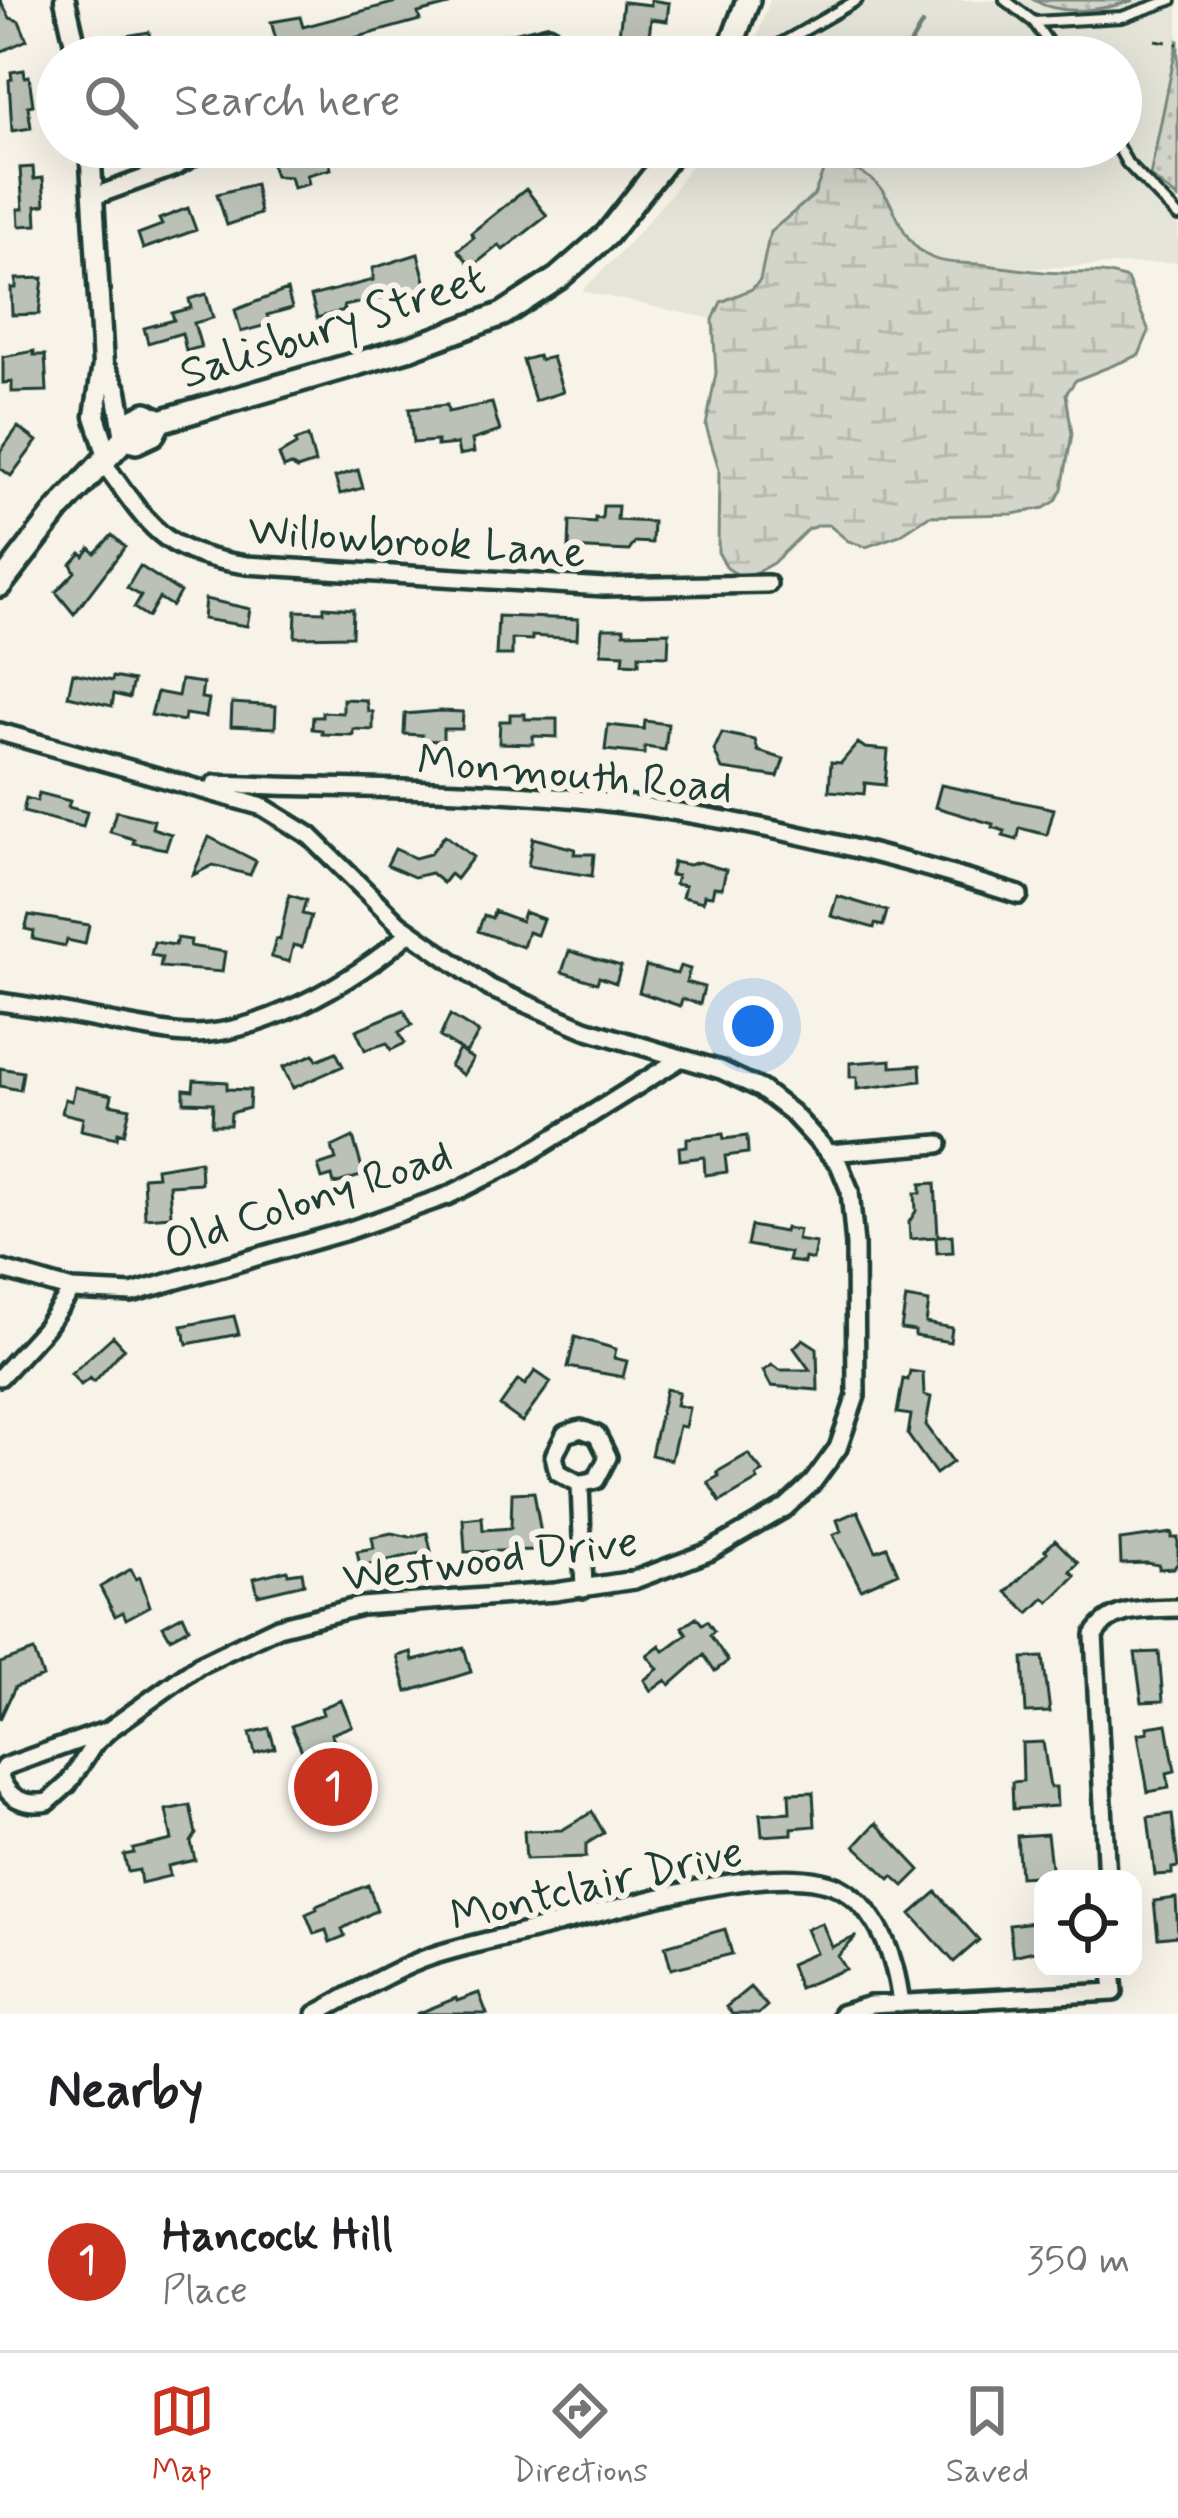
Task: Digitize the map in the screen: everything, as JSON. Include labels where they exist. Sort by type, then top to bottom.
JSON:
[{"type":"main road","points":[[735,36],[748,0]]},
{"type":"main road","name":"Salisbury Street","points":[[0,585],[125,438],[128,423],[146,414],[160,421],[411,348],[503,314],[558,278],[607,235],[660,168]]},
{"type":"street","points":[[64,0],[73,36]]},
{"type":"street","points":[[545,36],[549,35]]},
{"type":"street","points":[[92,168],[103,365],[95,416],[106,459]]},
{"type":"street","points":[[95,196],[172,168]]},
{"type":"street","points":[[103,365],[117,391],[125,438]]},
{"type":"street","name":"Willowbrook Lane","points":[[106,459],[157,534],[213,560],[246,566],[604,587],[768,584]]},
{"type":"street","name":"Westwood Drive","points":[[0,732],[263,807],[295,825],[410,932],[509,998],[585,1029],[721,1070],[760,1089],[792,1113],[839,1164],[850,1191],[856,1396],[838,1448],[799,1497],[724,1544],[651,1575],[584,1589],[361,1606],[305,1618],[251,1638],[199,1665],[110,1729],[48,1802],[20,1801],[7,1791],[0,1775],[11,1764],[110,1729]]},
{"type":"street","name":"Monmouth Road","points":[[188,783],[532,796],[637,806],[748,824],[1019,895]]},
{"type":"street","points":[[0,1002],[178,1034],[246,1028],[318,994],[387,953],[410,932]]},
{"type":"street","name":"Old Colony Road","points":[[0,1269],[72,1290],[132,1293],[421,1206],[515,1162],[680,1059]]},
{"type":"street","points":[[829,1153],[939,1144]]},
{"type":"street","points":[[0,1377],[72,1290]]},
{"type":"street","points":[[580,1484],[584,1589]]},
{"type":"street","points":[[1106,1870],[1094,1635],[1114,1615],[1178,1608]]},
{"type":"street","name":"Montclair Drive","points":[[316,2014],[431,1957],[679,1894],[775,1880],[822,1882],[855,1900],[890,1951],[901,2004]]},
{"type":"street","points":[[841,2014],[870,2006],[1114,1991],[1113,1978]]},
{"type":"lane","points":[[794,36],[856,0]]},
{"type":"lane","points":[[1005,0],[1034,22],[1044,36]]},
{"type":"lane","points":[[1034,22],[1121,16],[1171,0]]},
{"type":"lane","points":[[1132,168],[1178,216]]},
{"type":"path","points":[[1156,40],[1178,44]]},
{"type":"shaded area","points":[[770,0],[1178,0],[1178,262],[965,271],[712,319],[585,292],[689,168],[1142,168],[1142,36],[757,36]]},
{"type":"green space","points":[[1034,0],[1134,0],[1083,10],[1057,9]]},
{"type":"green space","points":[[1178,39],[1178,199],[1150,176]]},
{"type":"green space","points":[[824,168],[852,169],[883,191],[906,235],[932,258],[1127,279],[1149,331],[1139,355],[1076,380],[1066,394],[1072,434],[1056,501],[1013,514],[929,516],[900,535],[866,547],[848,541],[829,525],[820,525],[808,529],[773,563],[755,573],[738,575],[727,568],[718,552],[719,469],[706,426],[716,373],[713,320],[721,302],[752,289],[760,280],[770,232],[814,195]]},
{"type":"building","points":[[0,0],[10,18],[19,21],[27,40],[0,52]]},
{"type":"building","points":[[404,0],[448,0],[449,5],[418,13],[420,20],[362,36],[275,36],[271,22],[300,17],[303,27]]},
{"type":"building","points":[[651,0],[669,3],[667,21],[651,19],[649,36],[619,36],[623,2],[651,5]]},
{"type":"building","points":[[24,70],[33,105],[28,106],[31,128],[12,131],[9,80],[11,72]]},
{"type":"building","points":[[33,167],[34,179],[43,178],[45,205],[36,206],[37,225],[19,226],[18,209],[23,209],[20,168]]},
{"type":"building","points":[[273,168],[331,169],[307,175],[309,184],[293,188],[290,177],[275,176]]},
{"type":"building","points":[[255,184],[260,214],[227,225],[217,194]]},
{"type":"building","points":[[526,189],[547,216],[472,267],[458,250],[474,237],[471,233]]},
{"type":"building","points":[[188,208],[196,230],[143,249],[138,234],[162,225],[159,219]]},
{"type":"building","points":[[418,254],[427,288],[344,306],[345,310],[317,318],[311,296],[373,280],[373,268]]},
{"type":"building","points":[[43,278],[39,314],[12,315],[11,288],[16,288],[16,279]]},
{"type":"building","points":[[287,290],[292,308],[267,315],[270,324],[241,332],[235,310]]},
{"type":"building","points":[[206,294],[213,318],[194,323],[201,347],[186,351],[182,333],[148,343],[144,328],[174,320],[172,313],[191,308],[189,299]]},
{"type":"building","points":[[34,351],[34,355],[45,355],[47,391],[12,392],[12,382],[3,383],[3,357]]},
{"type":"building","points":[[538,356],[540,360],[552,357],[563,392],[535,401],[523,360]]},
{"type":"building","points":[[492,403],[500,431],[472,440],[474,452],[459,455],[457,444],[437,446],[437,441],[413,443],[409,409],[447,405],[448,412]]},
{"type":"building","points":[[18,427],[37,441],[11,476],[0,468],[0,452]]},
{"type":"building","points":[[308,436],[315,463],[284,468],[279,455]]},
{"type":"building","points":[[358,470],[363,488],[340,494],[335,477]]},
{"type":"building","points":[[603,506],[618,506],[617,520],[653,522],[652,543],[635,542],[629,551],[569,548],[570,521],[595,523],[595,518],[602,519]]},
{"type":"building","points":[[112,535],[125,547],[74,614],[56,592],[75,572],[71,564],[81,553],[84,556],[90,548],[95,553]]},
{"type":"building","points":[[140,566],[180,592],[172,606],[159,598],[148,617],[134,608],[141,596],[127,588]]},
{"type":"building","points":[[205,599],[250,609],[247,626],[203,619]]},
{"type":"building","points":[[324,607],[353,609],[352,636],[295,637],[296,611],[324,612]]},
{"type":"building","points":[[498,616],[578,619],[577,639],[512,639],[512,655],[496,655]]},
{"type":"building","points":[[603,628],[624,628],[624,633],[669,632],[668,656],[639,655],[639,664],[623,663],[624,654],[601,653]]},
{"type":"building","points":[[73,673],[133,681],[129,698],[114,694],[112,706],[68,696]]},
{"type":"building","points":[[181,680],[203,683],[201,698],[209,699],[206,717],[185,714],[184,721],[151,715],[157,692],[178,696]]},
{"type":"building","points":[[343,699],[366,700],[368,711],[373,712],[373,730],[353,729],[353,735],[312,729],[313,717],[322,717],[322,712],[343,713]]},
{"type":"building","points":[[232,703],[276,706],[275,728],[231,726]]},
{"type":"building","points":[[463,712],[462,729],[443,729],[443,741],[404,734],[405,714]]},
{"type":"building","points":[[510,714],[557,719],[557,737],[533,736],[533,744],[499,743],[500,721],[510,721]]},
{"type":"building","points":[[645,721],[668,724],[665,750],[645,747],[644,754],[605,750],[608,725],[644,729]]},
{"type":"building","points":[[722,733],[755,740],[758,751],[784,759],[778,777],[722,769],[714,750]]},
{"type":"building","points":[[858,743],[888,750],[885,785],[865,783],[864,794],[829,791],[831,762],[841,763]]},
{"type":"building","points":[[941,785],[1054,809],[1047,835],[1020,828],[1017,840],[1003,836],[1005,831],[993,824],[935,807]]},
{"type":"building","points":[[39,793],[70,801],[68,807],[87,812],[83,827],[23,812],[26,798],[37,801]]},
{"type":"building","points":[[116,811],[154,820],[152,828],[171,834],[166,849],[133,843],[134,839],[110,832]]},
{"type":"building","points":[[445,835],[473,857],[456,879],[450,874],[443,883],[431,873],[414,877],[387,865],[395,849],[415,858],[430,854]]},
{"type":"building","points":[[209,837],[256,861],[250,875],[213,865],[193,875]]},
{"type":"building","points":[[533,838],[575,849],[574,854],[594,854],[592,876],[528,866]]},
{"type":"building","points":[[673,862],[699,862],[726,870],[722,888],[714,887],[712,896],[704,895],[703,902],[682,897],[685,886],[675,884],[677,876],[670,875]]},
{"type":"building","points":[[289,895],[306,900],[302,914],[311,916],[302,947],[293,945],[289,962],[271,957],[276,939],[280,940]]},
{"type":"building","points":[[837,896],[887,911],[883,926],[875,924],[874,928],[831,916]]},
{"type":"building","points":[[494,911],[521,921],[524,912],[543,919],[537,935],[528,932],[523,947],[478,931],[484,915],[492,918]]},
{"type":"building","points":[[29,915],[89,925],[85,944],[67,940],[65,946],[33,939],[34,931],[25,929]]},
{"type":"building","points":[[177,938],[191,940],[190,946],[225,952],[222,972],[160,967],[162,957],[151,955],[154,942],[175,945]]},
{"type":"building","points":[[569,951],[621,966],[616,983],[599,977],[597,983],[562,972]]},
{"type":"building","points":[[646,966],[677,974],[680,966],[690,969],[686,982],[704,987],[700,1004],[682,999],[680,1006],[639,992]]},
{"type":"building","points":[[404,1010],[412,1025],[399,1032],[405,1043],[391,1050],[387,1043],[365,1050],[356,1030]]},
{"type":"building","points":[[450,1015],[479,1033],[466,1053],[440,1037]]},
{"type":"building","points":[[459,1050],[473,1059],[463,1075],[450,1066]]},
{"type":"building","points":[[336,1052],[343,1066],[293,1088],[283,1067],[314,1054],[317,1060]]},
{"type":"building","points":[[891,1060],[891,1067],[920,1065],[921,1081],[857,1089],[857,1077],[850,1077],[850,1063]]},
{"type":"building","points":[[0,1068],[23,1072],[20,1090],[0,1086]]},
{"type":"building","points":[[194,1080],[227,1082],[227,1089],[250,1090],[249,1108],[231,1113],[230,1125],[212,1125],[213,1103],[184,1102],[184,1089],[193,1090]]},
{"type":"building","points":[[75,1087],[112,1095],[110,1104],[130,1108],[124,1134],[118,1132],[117,1138],[81,1130],[83,1118],[62,1113]]},
{"type":"building","points":[[723,1134],[724,1139],[747,1136],[748,1153],[725,1156],[727,1172],[705,1175],[704,1157],[680,1160],[679,1147],[687,1146],[687,1138]]},
{"type":"building","points":[[353,1137],[364,1175],[334,1184],[332,1176],[322,1179],[318,1166],[336,1160],[332,1147]]},
{"type":"building","points":[[200,1161],[201,1183],[169,1185],[171,1216],[145,1218],[143,1177],[157,1176],[156,1168]]},
{"type":"building","points":[[935,1183],[938,1236],[952,1235],[953,1252],[937,1253],[936,1237],[910,1239],[915,1193],[921,1193],[921,1184]]},
{"type":"building","points":[[751,1226],[799,1230],[797,1240],[816,1243],[813,1260],[788,1261],[790,1253],[747,1245]]},
{"type":"building","points":[[906,1298],[929,1302],[926,1323],[952,1328],[950,1342],[901,1329]]},
{"type":"building","points":[[234,1316],[239,1334],[187,1344],[182,1326]]},
{"type":"building","points":[[113,1336],[124,1348],[94,1382],[90,1378],[81,1385],[71,1374]]},
{"type":"building","points":[[575,1337],[616,1349],[614,1358],[627,1361],[623,1377],[568,1367]]},
{"type":"building","points":[[803,1339],[817,1348],[818,1390],[771,1386],[763,1371],[772,1365],[780,1370],[810,1370],[794,1348]]},
{"type":"building","points":[[535,1371],[551,1382],[522,1422],[500,1406],[518,1380],[525,1385]]},
{"type":"building","points":[[910,1371],[923,1373],[924,1395],[931,1397],[926,1425],[953,1462],[936,1474],[908,1435],[911,1415],[897,1413],[903,1379],[908,1380]]},
{"type":"building","points":[[666,1389],[679,1392],[676,1405],[689,1408],[671,1460],[651,1455]]},
{"type":"building","points":[[748,1454],[763,1472],[756,1476],[758,1480],[720,1502],[708,1482]]},
{"type":"building","points":[[534,1492],[541,1534],[534,1540],[535,1550],[465,1552],[463,1519],[482,1517],[483,1530],[511,1528],[512,1493]]},
{"type":"building","points":[[858,1511],[876,1551],[887,1547],[898,1573],[861,1589],[833,1535],[841,1531],[837,1520]]},
{"type":"building","points":[[392,1533],[410,1537],[427,1533],[431,1551],[360,1566],[357,1551],[374,1548],[372,1537]]},
{"type":"building","points":[[1172,1533],[1172,1538],[1178,1538],[1174,1568],[1121,1564],[1120,1540]]},
{"type":"building","points":[[1055,1540],[1078,1563],[1070,1571],[1075,1576],[1049,1602],[1044,1598],[1029,1613],[1006,1592]]},
{"type":"building","points":[[131,1569],[136,1579],[140,1577],[150,1606],[126,1619],[123,1612],[115,1616],[100,1587]]},
{"type":"building","points":[[287,1570],[288,1574],[302,1572],[304,1584],[258,1595],[254,1578]]},
{"type":"building","points":[[183,1615],[189,1628],[170,1638],[163,1626]]},
{"type":"building","points":[[696,1617],[702,1624],[707,1621],[714,1631],[710,1635],[728,1661],[715,1671],[704,1655],[670,1685],[666,1680],[651,1691],[644,1680],[658,1669],[647,1655],[660,1645],[664,1651],[687,1634],[682,1627]]},
{"type":"building","points":[[464,1648],[471,1672],[407,1692],[397,1656],[411,1652],[413,1661]]},
{"type":"building","points":[[34,1651],[43,1677],[15,1687],[0,1719],[0,1663]]},
{"type":"building","points":[[1159,1652],[1163,1701],[1142,1702],[1135,1653]]},
{"type":"building","points":[[1043,1657],[1050,1712],[1026,1713],[1023,1658]]},
{"type":"building","points":[[341,1700],[352,1726],[303,1753],[291,1726],[323,1714],[321,1708]]},
{"type":"building","points":[[1167,1724],[1175,1771],[1167,1773],[1169,1788],[1148,1792],[1138,1734],[1148,1732],[1147,1727]]},
{"type":"building","points":[[269,1728],[275,1748],[255,1753],[250,1733]]},
{"type":"building","points":[[1043,1742],[1057,1806],[1013,1809],[1012,1782],[1023,1781],[1022,1743]]},
{"type":"building","points":[[813,1792],[815,1826],[762,1836],[760,1814],[790,1812],[789,1793]]},
{"type":"building","points":[[190,1805],[195,1860],[168,1866],[170,1876],[141,1883],[139,1870],[128,1872],[124,1855],[172,1840],[166,1810]]},
{"type":"building","points":[[592,1812],[604,1833],[586,1844],[586,1857],[526,1859],[524,1831],[562,1830]]},
{"type":"building","points":[[1172,1814],[1178,1867],[1172,1868],[1172,1874],[1155,1875],[1148,1817]]},
{"type":"building","points":[[876,1823],[920,1870],[904,1886],[855,1846]]},
{"type":"building","points":[[1047,1834],[1051,1870],[1034,1870],[1034,1876],[1020,1877],[1017,1836]]},
{"type":"building","points":[[368,1885],[377,1910],[342,1929],[345,1936],[330,1942],[326,1930],[314,1934],[306,1914]]},
{"type":"building","points":[[936,1892],[979,1940],[954,1962],[911,1914]]},
{"type":"building","points":[[1176,1898],[1178,1936],[1158,1938],[1154,1901]]},
{"type":"building","points":[[1034,1922],[1034,1951],[1013,1956],[1009,1925]]},
{"type":"building","points":[[822,1923],[832,1947],[857,1936],[838,1956],[846,1969],[799,1988],[790,1964],[816,1953],[806,1929]]},
{"type":"building","points":[[725,1929],[732,1954],[671,1969],[665,1946]]},
{"type":"building","points":[[750,1987],[767,2006],[758,2014],[732,2014],[726,2007]]},
{"type":"building","points":[[479,1993],[487,2014],[417,2014],[456,1998]]},
{"type":"waterway","points":[[915,36],[922,24]]},
{"type":"place","name":"Hancock Hill","points":[[333,1787]]}]
